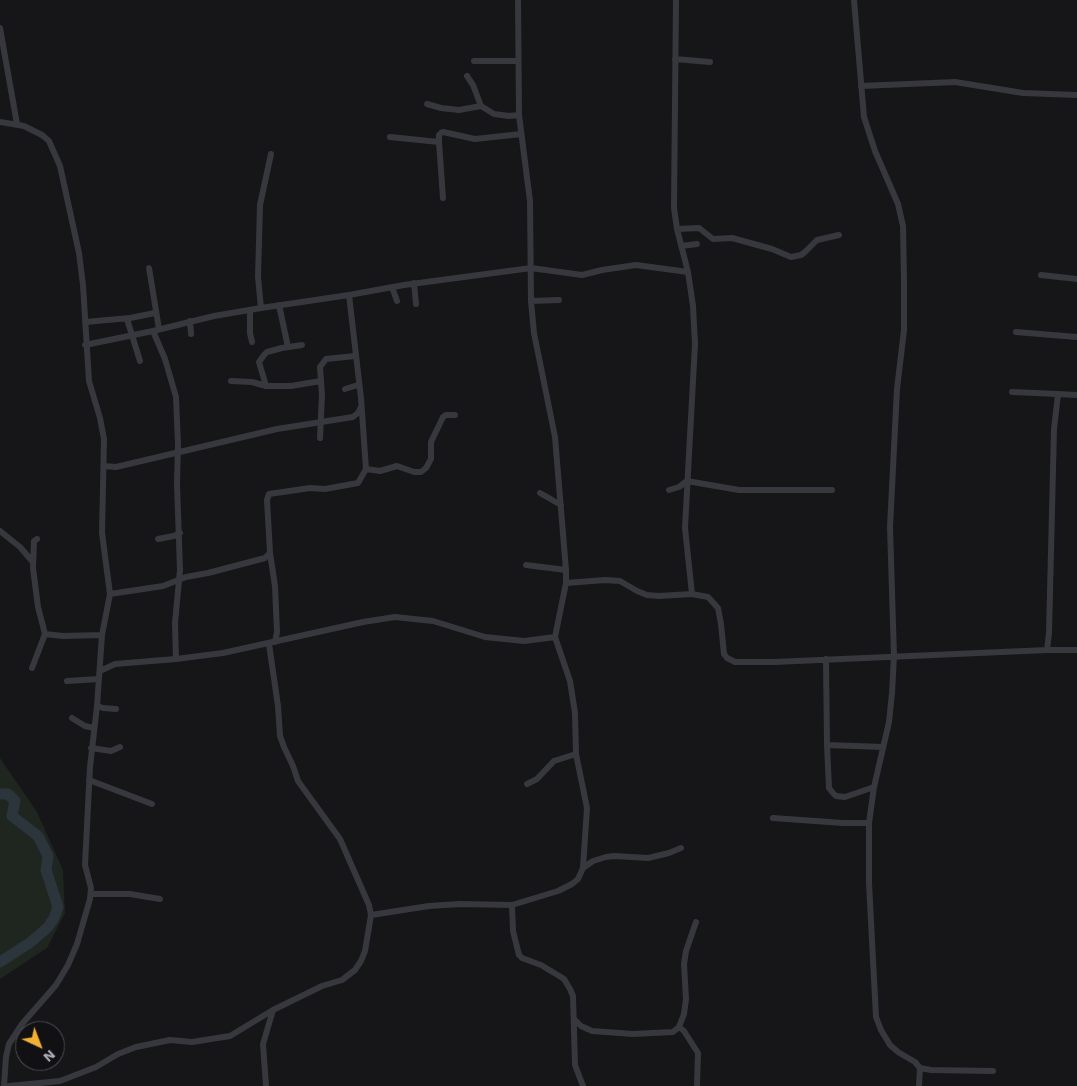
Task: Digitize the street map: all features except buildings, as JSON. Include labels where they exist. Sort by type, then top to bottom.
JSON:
[{"type":"street","points":[[371,915],[429,906],[465,904],[512,905],[558,891],[572,884],[578,879],[583,868],[587,808],[576,754],[575,717],[570,681],[555,638],[566,583],[566,570],[555,437],[534,333],[531,301],[530,201],[521,134],[518,0]]},
{"type":"street","points":[[676,0],[674,208],[676,228],[688,272],[693,306],[695,344],[686,528],[692,594]]},
{"type":"street","points":[[854,0],[864,117],[870,138],[898,204],[903,226],[904,330],[897,389],[890,527],[894,656],[889,722],[874,787],[869,823],[869,883],[876,1017],[890,1046],[915,1062],[920,1068],[931,1070],[993,1071]]},
{"type":"street","points":[[0,28],[17,124]]},
{"type":"street","points":[[675,60],[710,62]]},
{"type":"street","points":[[474,62],[518,61]]},
{"type":"street","points":[[466,76],[473,85],[481,106],[494,114],[520,115]]},
{"type":"street","points":[[861,86],[955,82],[1023,93],[1077,95]]},
{"type":"street","points":[[426,104],[459,110],[481,106]]},
{"type":"street","points":[[0,122],[17,124],[34,130],[49,142],[60,166],[83,285],[85,345],[89,381],[104,439],[102,533],[110,594],[102,635],[102,655],[91,748],[85,865],[91,894],[77,944],[68,965],[56,985],[22,1024],[9,1044],[4,1086]]},
{"type":"street","points":[[443,198],[439,135],[443,132],[475,139],[521,134]]},
{"type":"street","points":[[390,137],[439,142]]},
{"type":"street","points":[[261,308],[258,277],[260,205],[271,154]]},
{"type":"street","points":[[676,228],[699,228],[713,239],[732,238],[772,249],[791,257],[801,255],[817,240],[839,235]]},
{"type":"street","points":[[681,246],[696,244]]},
{"type":"street","points":[[85,345],[132,336],[190,321],[261,308],[392,287],[531,268],[582,275],[636,265],[688,272]]},
{"type":"street","points":[[149,268],[156,330],[176,397],[177,484],[180,533],[179,580],[175,623],[176,659]]},
{"type":"street","points":[[1041,275],[1077,279]]},
{"type":"street","points":[[414,284],[416,304]]},
{"type":"street","points":[[392,287],[397,301]]},
{"type":"street","points":[[9,1086],[60,1081],[96,1067],[118,1054],[136,1047],[170,1040],[192,1042],[230,1036],[273,1010],[322,986],[342,980],[355,970],[361,961],[371,915],[368,905],[340,839],[298,780],[280,736],[272,643],[277,632],[275,586],[270,553],[266,500],[269,494],[358,484],[366,469],[349,295]]},
{"type":"street","points":[[531,301],[559,300]]},
{"type":"street","points":[[279,305],[288,347]]},
{"type":"street","points":[[250,310],[252,342]]},
{"type":"street","points":[[85,322],[127,319],[155,313]]},
{"type":"street","points":[[127,319],[140,361]]},
{"type":"street","points":[[190,321],[191,334]]},
{"type":"street","points":[[1016,332],[1077,337]]},
{"type":"street","points":[[266,386],[260,370],[259,362],[261,358],[267,352],[302,345]]},
{"type":"street","points":[[320,438],[322,421],[320,367],[326,359],[355,356]]},
{"type":"street","points":[[231,381],[252,382],[266,386],[291,386],[321,381]]},
{"type":"street","points":[[345,389],[358,385]]},
{"type":"street","points":[[1012,392],[1077,395]]},
{"type":"street","points":[[1047,650],[1054,429],[1058,394]]},
{"type":"street","points":[[104,466],[116,467],[178,448],[187,450],[251,434],[353,417],[361,407]]},
{"type":"street","points":[[366,469],[380,471],[397,466],[414,472],[421,472],[426,468],[431,459],[431,442],[443,417],[455,415]]},
{"type":"street","points":[[353,417],[362,423]]},
{"type":"street","points":[[670,490],[687,482],[739,490],[832,490]]},
{"type":"street","points":[[540,493],[561,505]]},
{"type":"street","points":[[0,531],[20,547],[32,560]]},
{"type":"street","points":[[158,539],[180,533]]},
{"type":"street","points":[[32,668],[45,634],[38,607],[32,560],[34,541],[37,538]]},
{"type":"street","points":[[110,594],[157,587],[186,577],[260,560],[268,557],[270,553]]},
{"type":"street","points":[[526,565],[566,570]]},
{"type":"street","points":[[566,583],[605,580],[620,581],[647,595],[692,594],[708,597],[718,608],[722,624],[724,654],[730,660],[774,662],[1077,650]]},
{"type":"street","points":[[100,671],[115,664],[223,653],[363,622],[395,617],[433,621],[491,637],[524,641],[555,638]]},
{"type":"street","points":[[45,634],[102,635]]},
{"type":"street","points":[[102,655],[115,664]]},
{"type":"street","points":[[826,659],[829,788],[836,796],[845,797],[874,787]]},
{"type":"street","points":[[67,681],[99,679]]},
{"type":"street","points":[[97,706],[116,709]]},
{"type":"street","points":[[72,718],[85,726],[94,728]]},
{"type":"street","points":[[827,745],[883,747]]},
{"type":"street","points":[[91,748],[111,751],[120,747]]},
{"type":"street","points":[[527,784],[537,779],[554,761],[576,754]]},
{"type":"street","points":[[89,780],[152,804]]},
{"type":"street","points":[[773,818],[869,823]]},
{"type":"street","points":[[583,868],[593,861],[614,856],[648,858],[670,853],[681,848]]},
{"type":"street","points":[[584,856],[593,861]]},
{"type":"street","points":[[91,894],[130,894],[160,900]]},
{"type":"street","points":[[512,905],[513,931],[519,955],[527,961],[542,965],[564,979],[573,996],[575,1065],[583,1086]]},
{"type":"street","points":[[574,1019],[586,1029],[600,1032],[664,1034],[673,1032],[682,1021],[686,999],[684,964],[686,951],[696,922]]},
{"type":"street","points":[[266,1086],[263,1044],[273,1010]]},
{"type":"street","points":[[678,1027],[684,1031],[698,1053],[697,1086]]},
{"type":"street","points":[[919,1086],[920,1068]]},
{"type":"shaded area","points":[[0,758],[37,812],[63,870],[65,913],[47,948],[0,979]]},
{"type":"waterway","points":[[0,794],[8,794],[15,801],[12,816],[38,836],[48,856],[46,870],[58,907],[48,927],[31,942],[0,962]]}]
